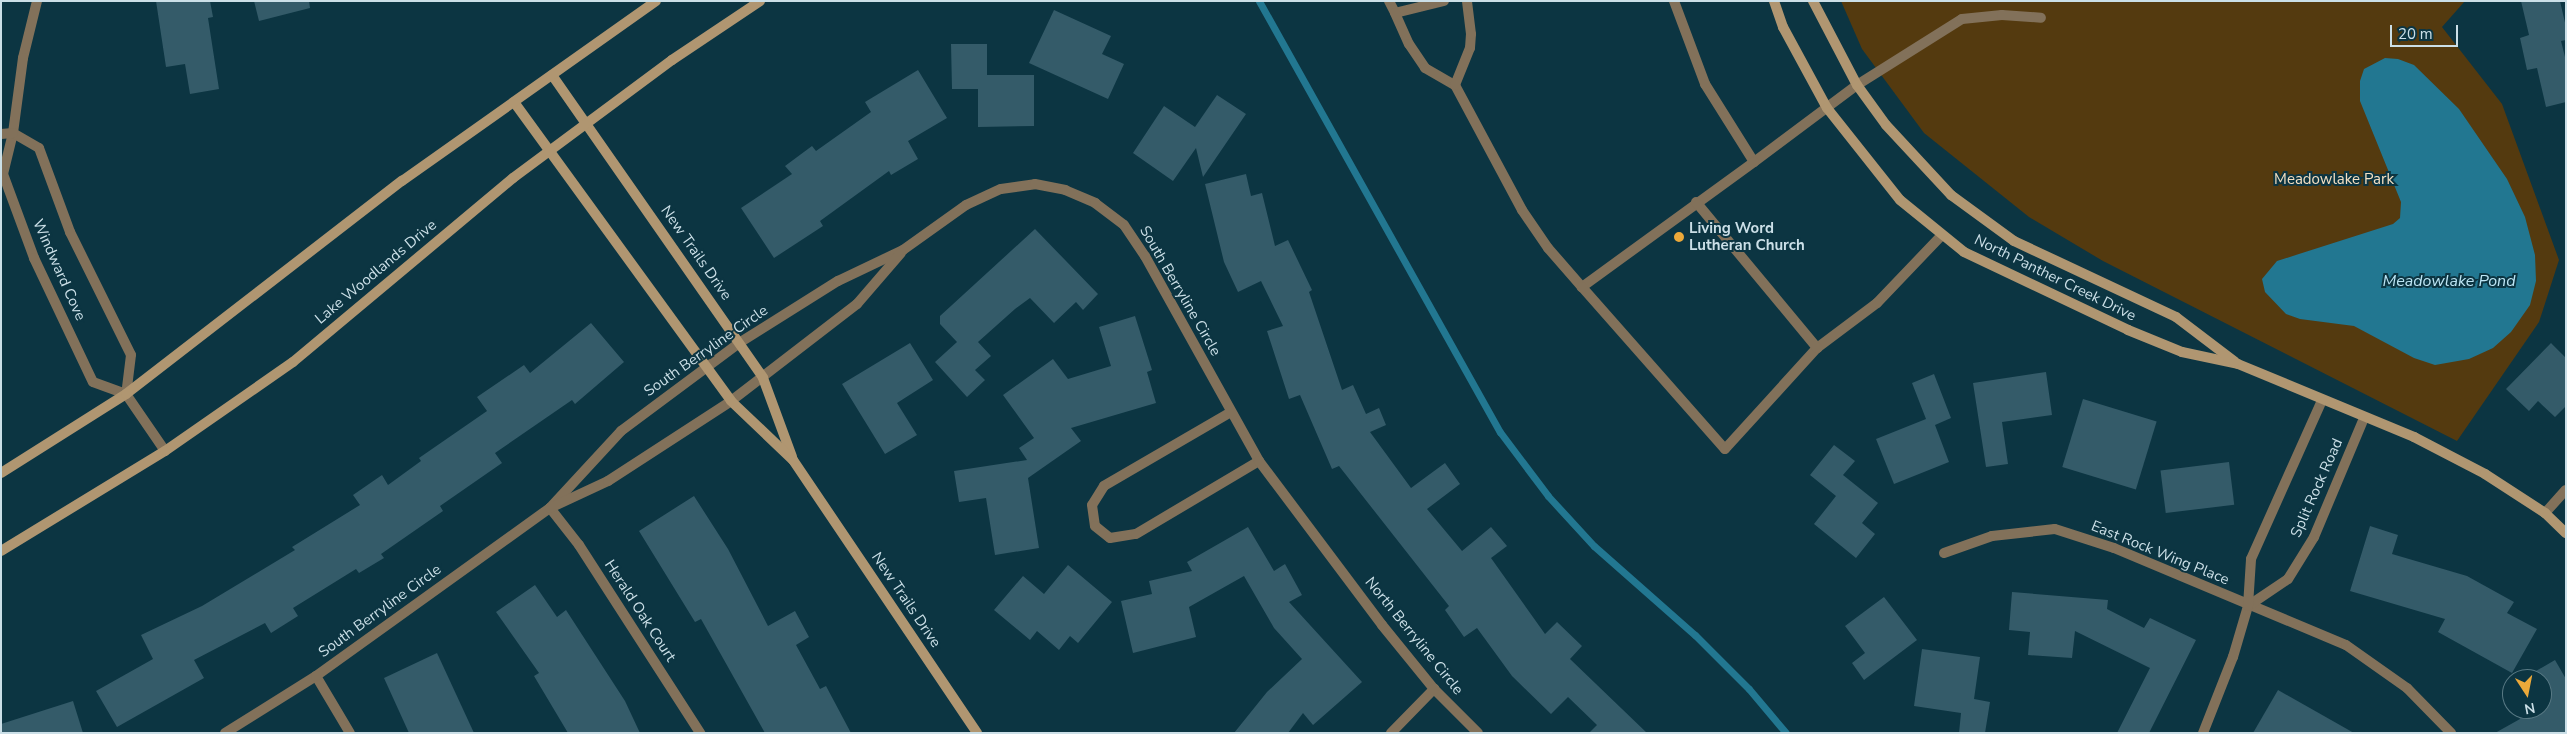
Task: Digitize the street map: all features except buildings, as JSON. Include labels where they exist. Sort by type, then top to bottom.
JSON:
[{"type":"street","name":"Windward Cove","points":[[13,134],[39,148],[70,232],[130,355],[126,394],[93,382],[34,258],[3,174],[13,134],[23,58],[37,1]]},
{"type":"street","points":[[1,473],[126,394],[402,181],[656,1]]},
{"type":"street","name":"Lake Woodlands Drive","points":[[1,550],[165,452],[292,362],[498,190],[589,124],[672,60],[760,1]]},
{"type":"street","points":[[1389,1],[1409,44],[1425,68],[1455,85],[1522,210],[1548,248],[1725,449],[1817,348],[1877,303],[1941,236]]},
{"type":"street","points":[[1395,13],[1444,1]]},
{"type":"street","points":[[1455,85],[1470,48],[1471,34],[1467,1]]},
{"type":"street","points":[[1674,1],[1705,84],[1754,162]]},
{"type":"street","name":"North Panther Creek Drive","points":[[1774,1],[1783,27],[1827,108],[1900,200],[1941,236],[2005,273],[2128,330],[2182,352],[2238,364],[2364,418],[2414,437],[2485,474],[2545,513],[2566,533]]},
{"type":"street","name":"North Panther Creek Drive","points":[[1813,1],[1857,85],[1886,126],[1959,200],[2014,240],[2176,317],[2238,364]]},
{"type":"street","points":[[1582,287],[1857,85],[1962,19],[2002,15],[2041,18]]},
{"type":"street","name":"New Trails Drive","points":[[552,76],[589,124],[762,378],[793,460]]},
{"type":"street","name":"New Trails Drive","points":[[514,102],[552,151],[731,401],[793,460],[977,733]]},
{"type":"street","points":[[1,134],[13,134]]},
{"type":"street","name":"South Berryline Circle","points":[[225,733],[316,676],[550,508],[622,431],[739,343],[838,281],[903,250],[966,205],[1001,188],[1035,184],[1065,190],[1095,203],[1124,226],[1145,256],[1259,461],[1330,556]]},
{"type":"street","points":[[1696,202],[1817,348]]},
{"type":"street","name":"South Berryline Circle","points":[[550,508],[608,482],[731,401],[857,304],[903,250]]},
{"type":"street","points":[[126,394],[165,452]]},
{"type":"street","name":"Split Rock Road","points":[[2203,733],[2233,658],[2248,606],[2251,559],[2322,400]]},
{"type":"street","points":[[1231,412],[1104,486],[1092,505],[1095,526],[1110,538],[1136,534],[1259,461]]},
{"type":"street","name":"Split Rock Road","points":[[2248,606],[2288,579],[2314,537],[2364,418]]},
{"type":"street","points":[[2545,513],[2566,490]]},
{"type":"street","name":"Herald Oak Court","points":[[550,508],[579,545],[700,733]]},
{"type":"street","name":"East Rock Wing Place","points":[[1944,553],[1992,536],[2055,529],[2114,548],[2248,606],[2346,645],[2373,662],[2414,695],[2451,733]]},
{"type":"street","name":"North Berryline Circle","points":[[1330,556],[1434,688],[1474,731]]},
{"type":"street","points":[[316,676],[350,733]]},
{"type":"street","points":[[1390,733],[1434,688]]},
{"type":"green space","name":"Meadowlake Park","points":[[1841,1],[2465,1],[2442,27],[2502,104],[2559,260],[2539,322],[2457,441],[2103,261],[2029,217],[1924,133],[1862,49]]},
{"type":"water","name":"Meadowlake Pond","points":[[2385,58],[2398,59],[2414,65],[2459,109],[2507,179],[2525,217],[2535,255],[2536,281],[2530,305],[2511,332],[2493,348],[2469,359],[2435,365],[2414,358],[2354,326],[2300,319],[2286,314],[2265,292],[2262,279],[2277,261],[2393,224],[2400,218],[2401,202],[2360,101],[2360,81],[2364,69]]},
{"type":"waterway","points":[[1259,1],[1500,432],[1548,496],[1594,546],[1695,635],[1749,689],[1786,733]]},
{"type":"place","name":"Living Word Lutheran Church","points":[[1679,237]]}]
